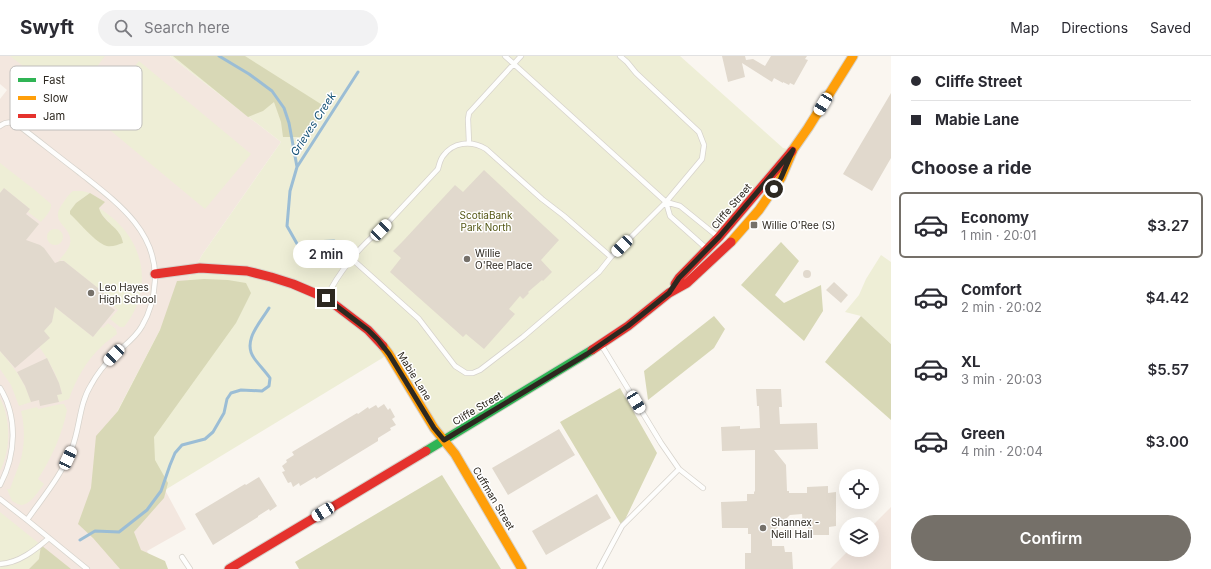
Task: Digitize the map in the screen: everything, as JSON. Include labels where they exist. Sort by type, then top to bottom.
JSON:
[{"type":"main road","name":"Cliffe Street","points":[[669,293],[679,278],[708,250],[793,150],[852,56]]},
{"type":"main road","name":"Cliffe Street","points":[[229,569],[587,354],[628,326],[669,293],[687,283],[727,245],[759,210],[781,178],[793,150]]},
{"type":"main road","points":[[711,230],[717,230],[734,220]]},
{"type":"main road","name":"Mabie Lane","points":[[155,274],[200,268],[247,271],[293,284],[326,298],[368,330],[378,340],[389,354],[434,428],[444,440]]},
{"type":"main road","name":"Cuffman Street","points":[[444,440],[497,525],[522,569]]},
{"type":"lane","points":[[504,56],[666,202],[680,206],[711,230],[727,245]]},
{"type":"lane","points":[[469,144],[469,113],[521,56]]},
{"type":"lane","points":[[352,259],[419,319],[455,366],[466,373],[473,373],[480,370],[523,337],[598,272],[666,202],[702,159],[704,145],[699,132],[620,56]]},
{"type":"lane","points":[[0,126],[10,122]]},
{"type":"lane","points":[[24,130],[127,212],[141,230],[149,244],[155,274],[151,308],[142,327],[131,341],[114,355],[101,369],[90,386],[83,403],[72,448],[63,468],[27,520]]},
{"type":"lane","points":[[326,298],[331,286],[352,259],[438,169],[442,157],[454,146],[469,144],[486,149],[542,200],[564,216],[611,257]]},
{"type":"lane","points":[[666,202],[670,216],[715,256]]},
{"type":"lane","points":[[601,344],[661,443],[679,469],[703,488]]},
{"type":"lane","points":[[0,388],[4,394],[10,411],[13,429],[13,447],[9,464],[0,485]]},
{"type":"lane","points":[[599,569],[622,526],[679,469]]},
{"type":"lane","points":[[0,499],[87,569]]},
{"type":"lane","points":[[0,564],[7,564],[22,558],[49,538]]},
{"type":"lane","points":[[182,557],[190,569]]},
{"type":"shaded area","name":"Leo Hayes High School","points":[[0,56],[170,56],[281,142],[202,255],[160,330],[117,412],[165,490],[186,529],[147,551],[156,569],[0,569],[0,99],[7,90],[0,84]]},
{"type":"shaded area","points":[[891,507],[891,569],[830,569],[842,557],[879,557],[879,519]]},
{"type":"green space","points":[[10,56],[105,56],[97,66],[23,66]]},
{"type":"green space","name":"ScotiaBank Park North","points":[[170,56],[680,56],[783,148],[793,150],[669,293],[444,440],[389,354],[165,490],[117,412],[160,330],[202,255],[281,142]]},
{"type":"green space","points":[[173,56],[245,56],[324,106],[307,137],[283,137],[281,122],[274,102],[263,111],[248,117]]},
{"type":"green space","points":[[139,61],[251,154],[205,209],[110,130],[142,130],[142,66],[135,66]]},
{"type":"green space","points":[[0,163],[51,204],[49,211],[41,222],[28,212],[30,209],[4,188],[0,193]]},
{"type":"green space","points":[[73,191],[90,193],[76,203],[71,214],[76,219],[109,222],[100,213],[99,208],[114,219],[134,245],[142,272],[142,287],[133,314],[124,327],[120,327],[110,319],[118,310],[109,302],[108,296],[64,261],[62,260],[58,262],[70,244],[68,233],[59,220],[59,210],[66,198]]},
{"type":"green space","points":[[90,193],[105,202],[99,208],[101,213],[119,233],[123,243],[106,246],[100,243],[70,214],[70,211],[76,203]]},
{"type":"green space","points":[[52,229],[58,229],[63,234],[61,243],[58,245],[52,245],[47,240],[47,234]]},
{"type":"green space","points":[[781,242],[799,261],[775,295],[784,303],[821,285],[823,311],[804,341],[741,285]]},
{"type":"green space","points":[[881,255],[891,262],[891,344],[861,316],[845,312],[859,295],[866,279]]},
{"type":"green space","points":[[204,279],[228,280],[246,283],[251,293],[236,323],[154,437],[155,460],[168,483],[164,498],[134,532],[141,550],[165,561],[168,569],[120,569],[93,538],[78,524],[91,488],[96,436],[118,411],[160,330],[177,281]]},
{"type":"green space","points":[[50,303],[93,337],[101,327],[103,328],[108,323],[116,329],[117,334],[102,346],[86,364],[78,377],[69,399],[59,402],[57,395],[62,393],[57,378],[42,350],[32,338],[50,325],[53,317]]},
{"type":"green space","points":[[714,316],[725,329],[714,348],[648,400],[644,371]]},
{"type":"green space","points":[[861,316],[891,344],[891,420],[825,362]]},
{"type":"green space","points":[[0,351],[10,363],[26,388],[31,402],[19,406],[11,385],[0,369]]},
{"type":"green space","points":[[620,388],[657,453],[622,526],[560,422]]},
{"type":"green space","points":[[0,398],[4,407],[8,425],[8,444],[4,462],[0,471]]},
{"type":"green space","points":[[64,404],[67,410],[56,446],[38,479],[44,484],[28,503],[21,505],[15,503],[12,501],[7,489],[10,489],[23,450],[24,430],[21,411]]},
{"type":"green space","points":[[442,475],[501,569],[299,569],[295,562]]},
{"type":"green space","points":[[0,512],[41,545],[39,559],[29,569],[0,569]]},
{"type":"green space","points":[[41,545],[71,569],[29,569],[39,559]]},
{"type":"building","points":[[722,56],[745,56],[746,60],[753,59],[765,66],[771,56],[807,56],[805,59],[808,60],[794,85],[790,83],[789,85],[774,78],[772,82],[742,63],[745,77],[728,82]]},
{"type":"building","points":[[891,93],[891,158],[872,191],[843,174]]},
{"type":"building","name":"Willie O'Ree Place","points":[[484,170],[559,240],[541,260],[552,272],[528,292],[529,293],[523,299],[520,296],[509,309],[515,314],[484,349],[466,334],[463,337],[390,272],[401,258],[393,251],[455,185],[463,192]]},
{"type":"building","name":"Leo Hayes High School","points":[[4,188],[30,209],[26,214],[39,224],[26,240],[44,248],[55,263],[64,261],[108,296],[108,305],[115,310],[93,337],[55,307],[52,322],[44,331],[50,338],[15,368],[0,351],[0,193]]},
{"type":"building","points":[[807,270],[810,271],[810,277],[807,278],[804,277],[803,274],[804,271]]},
{"type":"building","points":[[834,282],[848,295],[841,303],[826,290]]},
{"type":"building","points":[[47,358],[59,383],[62,394],[57,395],[59,402],[40,406],[39,400],[31,402],[25,386],[17,372]]},
{"type":"building","points":[[756,389],[781,389],[782,407],[779,407],[780,424],[817,423],[818,449],[774,450],[786,465],[787,491],[789,491],[789,493],[807,493],[807,487],[828,486],[828,493],[836,492],[836,526],[829,527],[829,535],[808,535],[808,527],[803,527],[802,514],[790,515],[772,533],[772,546],[784,546],[785,552],[792,552],[793,569],[745,569],[745,553],[751,553],[751,534],[748,534],[748,528],[722,528],[721,502],[747,501],[747,494],[754,494],[754,491],[755,492],[755,450],[722,451],[721,427],[740,426],[740,429],[760,428],[759,406],[757,406]]},
{"type":"building","points":[[384,404],[388,410],[390,408],[395,417],[392,419],[396,425],[378,438],[378,441],[316,479],[315,477],[300,486],[299,483],[293,487],[291,482],[288,483],[282,472],[285,471],[282,466],[287,462],[286,460],[294,455],[292,452],[368,407],[369,409],[376,405],[378,408]]},
{"type":"building","points":[[559,429],[575,455],[508,495],[492,468]]},
{"type":"building","points":[[259,477],[277,506],[270,511],[269,509],[213,545],[195,514]]},
{"type":"building","points":[[597,494],[611,518],[546,555],[532,531]]},
{"type":"waterway","points":[[219,56],[249,74],[272,91],[284,108],[289,123],[297,167]]},
{"type":"waterway","name":"Grieves Creek","points":[[296,257],[300,249],[287,226],[290,191],[297,167],[358,72]]},
{"type":"waterway","points":[[300,249],[312,242],[334,241]]},
{"type":"waterway","name":"Grieves Creek","points":[[80,540],[95,531],[119,532],[147,510],[161,491],[175,453],[182,445],[205,439],[213,432],[224,413],[227,399],[231,393],[241,390],[262,391],[269,386],[270,378],[254,358],[250,345],[257,326],[269,308]]},
{"type":"traffic: fast","points":[[426,451],[592,350]]},
{"type":"traffic: slow","points":[[792,151],[853,56]]},
{"type":"traffic: slow","points":[[731,242],[759,210],[781,178],[793,150]]},
{"type":"traffic: slow","points":[[383,346],[434,428],[455,454],[522,569]]},
{"type":"traffic: jam","points":[[675,284],[719,237],[792,151]]},
{"type":"traffic: jam","points":[[592,350],[628,326],[669,293],[687,283],[731,242]]},
{"type":"traffic: jam","points":[[155,274],[200,268],[247,271],[271,277],[293,284],[326,298],[368,330],[383,346]]},
{"type":"traffic: jam","points":[[229,569],[426,451]]},
{"type":"place","name":"Willie O'Ree (S)","points":[[754,225]]},
{"type":"place","name":"Willie O'Ree Place","points":[[467,259]]},
{"type":"place","name":"Leo Hayes High School","points":[[91,293]]},
{"type":"place","name":"Shannex - Neill Hall","points":[[763,528]]},
{"type":"route","points":[[326,298],[368,330],[378,340],[389,354],[434,428],[444,440],[587,354],[628,326],[669,293],[679,278],[708,250],[793,150],[781,178],[774,189]]}]
